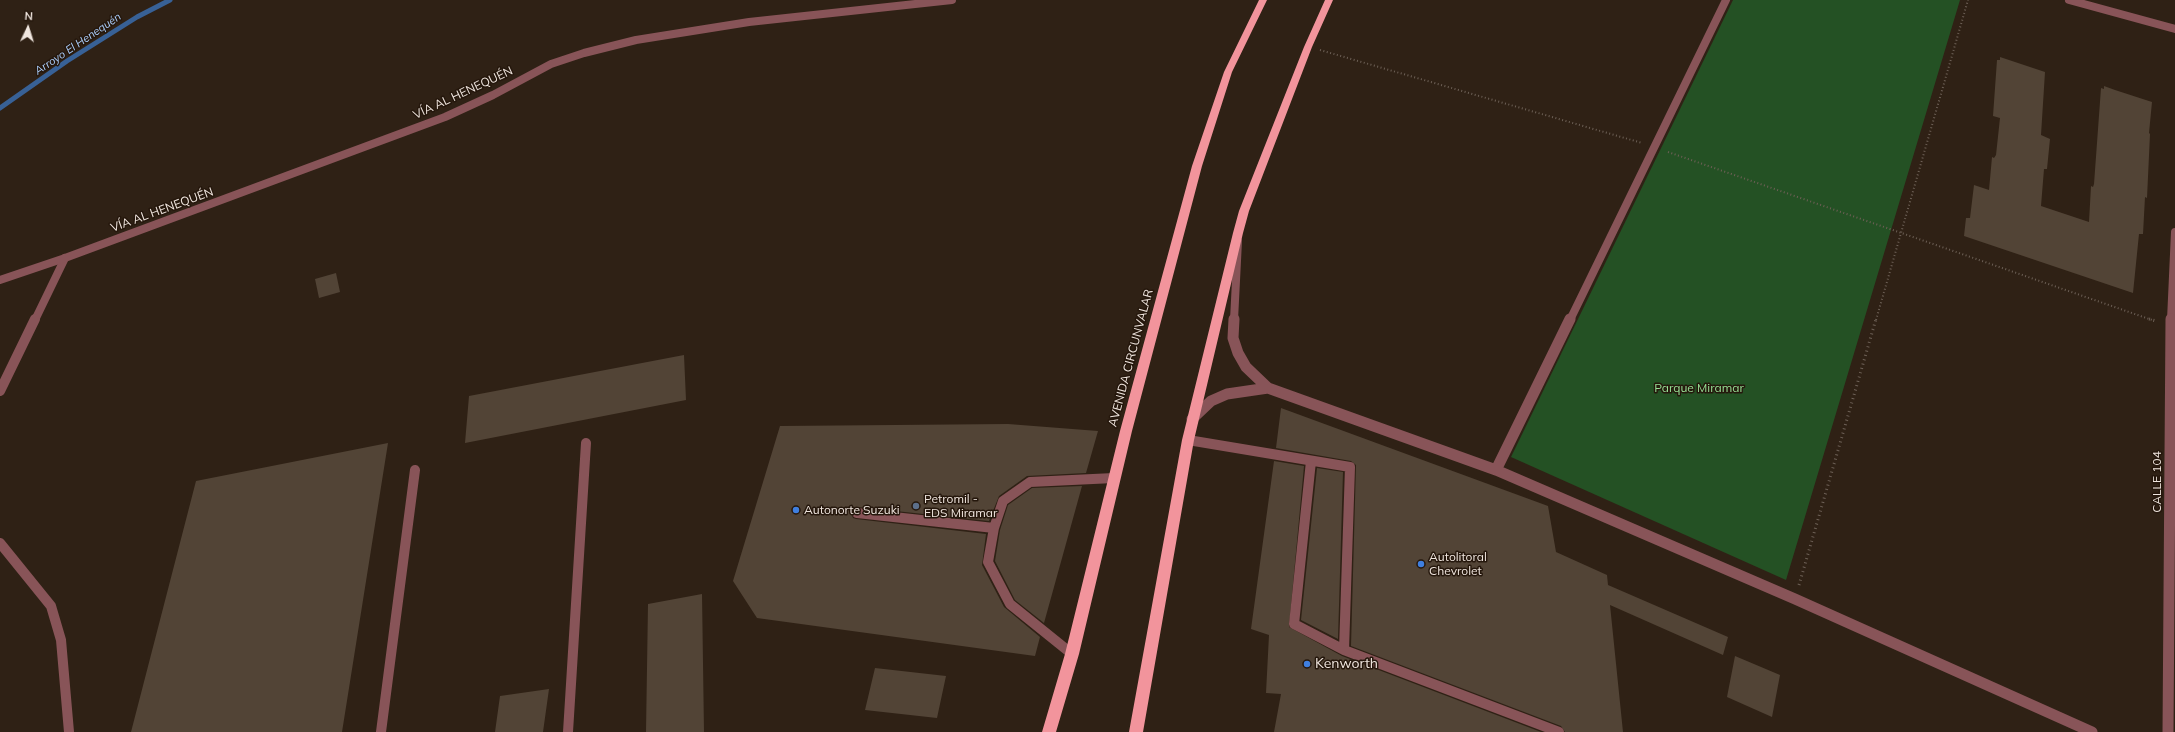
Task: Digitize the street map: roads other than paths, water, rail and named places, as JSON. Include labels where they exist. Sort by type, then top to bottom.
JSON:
[{"type":"highway","name":"AVENIDA CIRCUNVALAR","points":[[1049,732],[1072,654],[1114,478],[1197,166],[1228,72],[1263,0]]},
{"type":"highway","points":[[1136,732],[1192,419],[1238,233],[1244,211],[1308,47],[1329,0]]},
{"type":"street","name":"VÍA AL HENEQUÉN","points":[[0,280],[65,258],[445,117],[493,95],[551,64],[584,53],[636,40],[749,22],[910,6],[952,0]]},
{"type":"street","points":[[1496,470],[1726,0]]},
{"type":"street","points":[[2069,0],[2175,29]]},
{"type":"street","name":"CALLE 104","points":[[2168,732],[2172,673],[2173,327],[2175,232]]},
{"type":"street","points":[[1238,233],[1233,338],[1238,353],[1246,367],[1268,388],[1496,470],[1795,599],[2092,732]]},
{"type":"street","points":[[1192,419],[1211,401],[1227,394],[1268,388]]},
{"type":"lane","points":[[0,391],[65,258]]},
{"type":"lane","points":[[1188,440],[1350,467],[1344,650]]},
{"type":"lane","points":[[568,732],[586,443]]},
{"type":"lane","points":[[1311,461],[1294,624],[1344,650],[1559,732]]},
{"type":"lane","points":[[381,732],[415,470]]},
{"type":"lane","points":[[1072,654],[1010,604],[988,562],[994,528],[1003,501],[1030,482],[1114,478]]},
{"type":"lane","points":[[857,513],[994,528]]},
{"type":"lane","points":[[0,543],[51,606],[61,640],[69,732]]},
{"type":"waterway","name":"Arroyo El Henequén","points":[[0,108],[67,61],[137,17],[170,0]]},
{"type":"place","name":"Petromil - EDS Miramar","points":[[916,506]]},
{"type":"place","name":"Autonorte Suzuki","points":[[796,510]]},
{"type":"place","name":"Autolitoral Chevrolet","points":[[1421,564]]},
{"type":"place","name":"Kenworth","points":[[1307,664]]},
{"type":"park label","name":"Parque Miramar","points":[[1699,388]]}]
